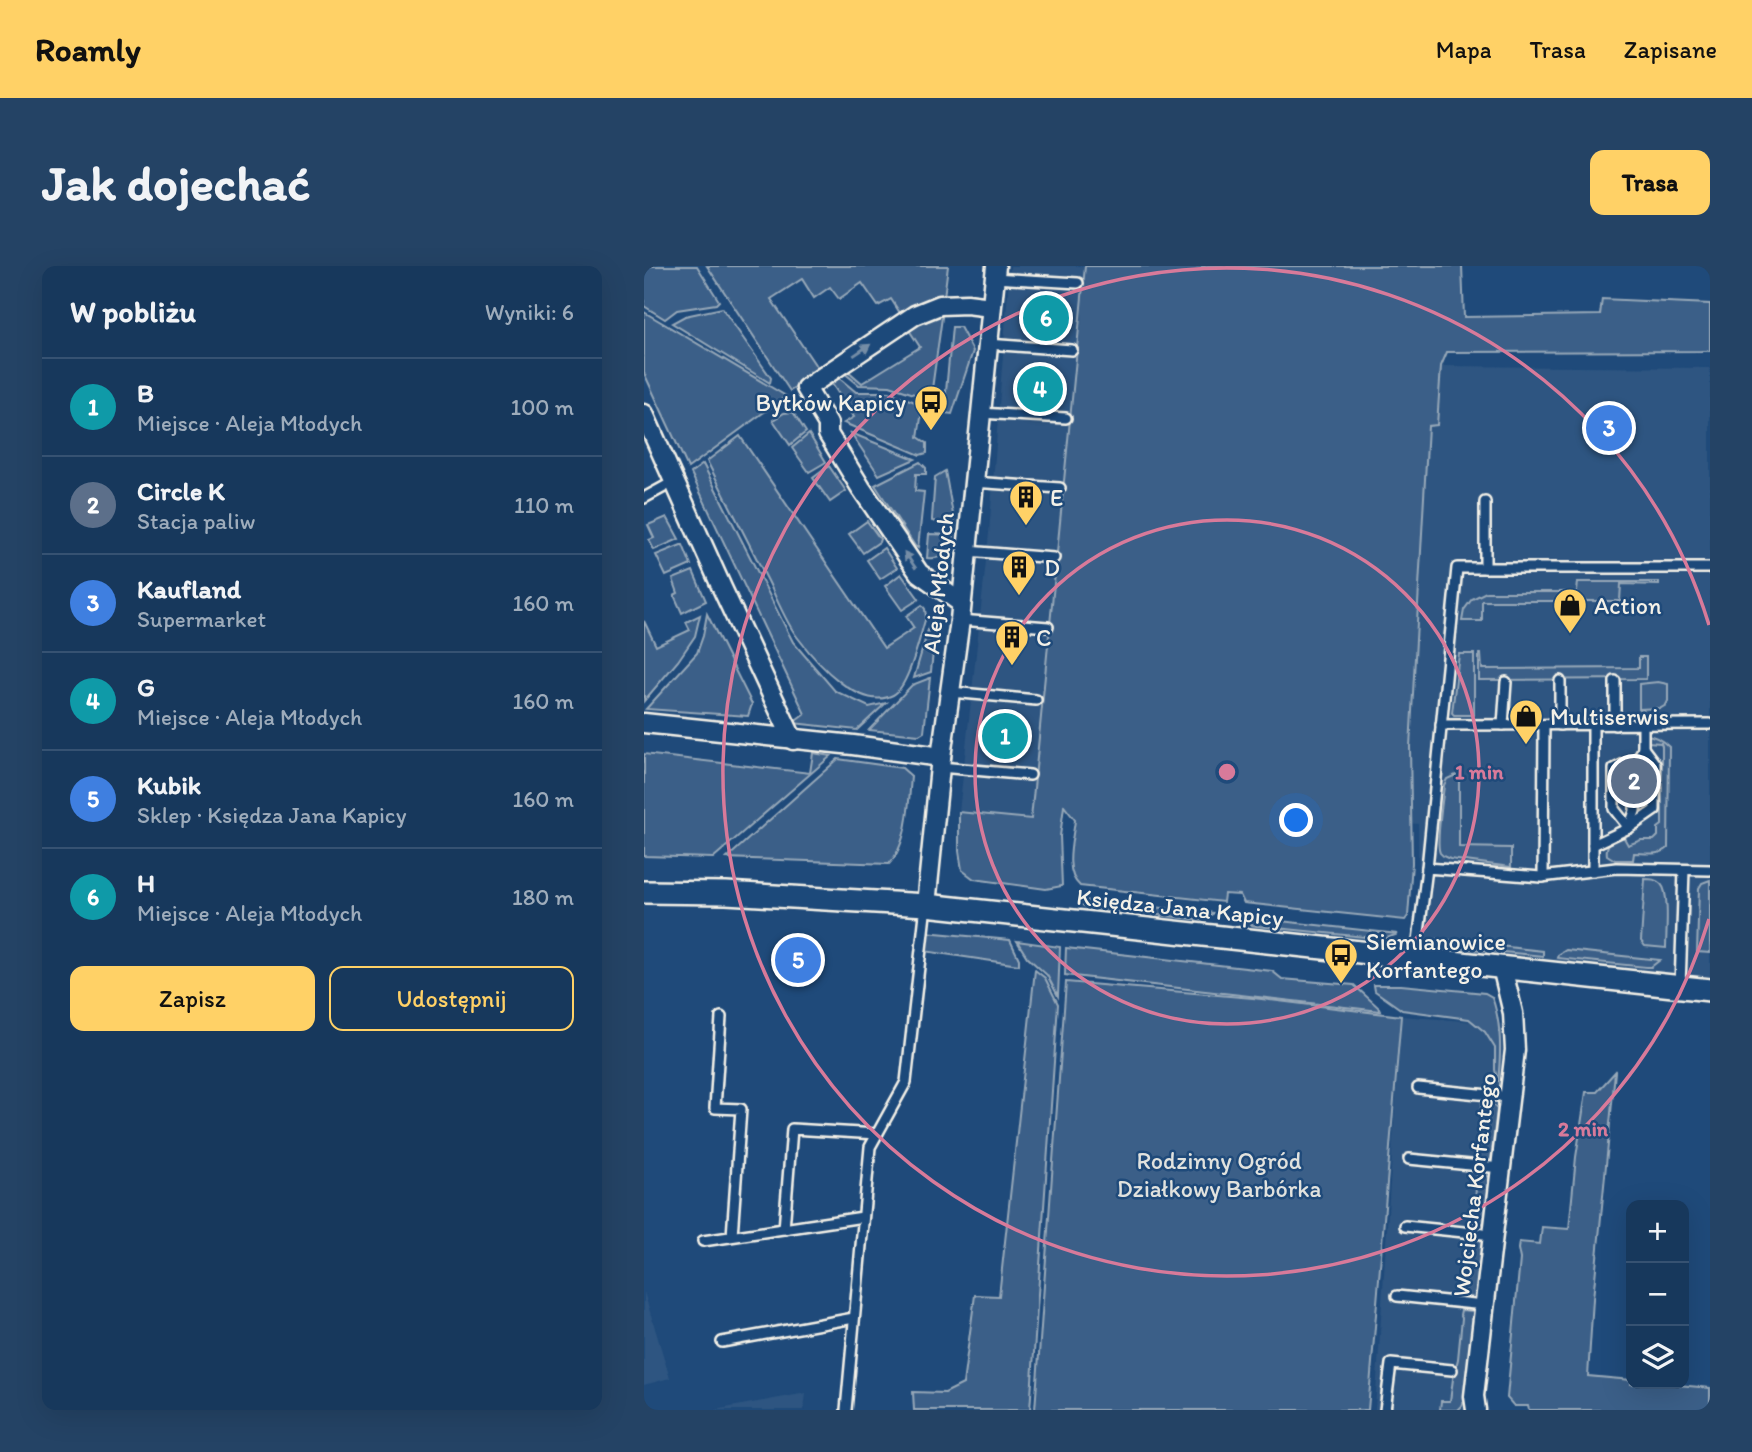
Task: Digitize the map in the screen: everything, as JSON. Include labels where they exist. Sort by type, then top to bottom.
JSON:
[{"type":"street","name":"Aleja Młodych","points":[[926,905],[967,551],[995,272]]},
{"type":"street","points":[[960,611],[919,573],[841,456],[828,434],[828,424],[806,388],[915,315],[940,305],[991,307]]},
{"type":"street","points":[[644,414],[793,740]]},
{"type":"street","points":[[644,723],[853,745],[941,762]]},
{"type":"street","name":"Księdza Jana Kapicy","points":[[644,892],[726,893],[926,905],[1710,990]]},
{"type":"street","name":"Wojciecha Korfantego","points":[[1476,1410],[1474,1396],[1515,1050],[1513,1013],[1502,967]]},
{"type":"lane","points":[[995,272],[1078,283]]},
{"type":"lane","points":[[987,344],[1072,350]]},
{"type":"lane","points":[[980,413],[1066,418]]},
{"type":"lane","points":[[644,498],[675,481]]},
{"type":"lane","points":[[973,482],[1060,488]]},
{"type":"lane","points":[[1485,502],[1485,568]]},
{"type":"lane","points":[[967,551],[1054,558]]},
{"type":"lane","points":[[1416,958],[1457,569],[1710,568]]},
{"type":"lane","points":[[960,611],[1048,627]]},
{"type":"lane","points":[[1560,681],[1560,725]]},
{"type":"lane","points":[[1615,681],[1615,725]]},
{"type":"lane","points":[[1503,725],[1506,682]]},
{"type":"lane","points":[[951,692],[1037,700]]},
{"type":"lane","points":[[1441,725],[1710,724]]},
{"type":"lane","points":[[1543,877],[1544,725]]},
{"type":"lane","points":[[1592,725],[1593,871]]},
{"type":"lane","points":[[1629,828],[1635,811],[1635,765],[1643,748],[1643,725]]},
{"type":"lane","points":[[1593,845],[1629,828],[1655,810],[1655,764],[1643,748]]},
{"type":"lane","points":[[941,762],[1030,775]]},
{"type":"lane","points":[[1629,828],[1614,809],[1614,769],[1624,764],[1635,765]]},
{"type":"lane","points":[[1427,868],[1543,877],[1616,868],[1710,870]]},
{"type":"lane","points":[[1679,986],[1685,870]]},
{"type":"lane","points":[[846,1410],[870,1147],[906,1082],[926,905]]},
{"type":"lane","points":[[721,1017],[715,1108],[741,1109],[732,1236]]},
{"type":"lane","points":[[1418,1088],[1509,1097]]},
{"type":"lane","points":[[784,1229],[792,1129],[877,1133]]},
{"type":"lane","points":[[1409,1159],[1501,1168]]},
{"type":"lane","points":[[703,1241],[863,1217]]},
{"type":"lane","points":[[1405,1226],[1493,1235]]},
{"type":"lane","points":[[1397,1296],[1484,1305]]},
{"type":"lane","points":[[722,1342],[854,1318]]},
{"type":"lane","points":[[1385,1410],[1391,1364],[1452,1370]]},
{"type":"shaded area","points":[[1010,266],[1084,266],[1031,820],[959,812],[989,533]]},
{"type":"shaded area","points":[[1441,366],[1710,368],[1710,982],[1419,949],[1418,824],[1247,806],[1252,440],[1437,425]]},
{"type":"shaded area","points":[[1401,1016],[1514,1025],[1466,1410],[1375,1410]]},
{"type":"shaded area","points":[[644,1292],[670,1378],[644,1385]]},
{"type":"shaded area","points":[[806,1393],[804,1410],[715,1410]]},
{"type":"green space","points":[[644,266],[697,266],[719,301],[716,304],[677,310],[665,319],[644,306]]},
{"type":"green space","points":[[707,266],[948,266],[944,297],[927,301],[902,316],[891,299],[878,306],[862,283],[839,299],[830,287],[814,298],[802,279],[771,299],[820,372],[790,391]]},
{"type":"green space","points":[[1085,266],[1462,266],[1464,317],[1600,315],[1602,299],[1710,304],[1710,351],[1447,352],[1441,366],[1437,425],[1428,426],[1410,747],[1412,863],[1408,916],[1405,920],[1244,903],[1240,895],[1224,894],[1223,902],[1080,886],[1070,864],[1075,820],[1064,806],[1060,836],[1062,886],[1046,889],[974,879],[962,870],[959,812],[1031,819]]},
{"type":"green space","points":[[722,308],[771,378],[770,383],[672,323],[685,316]]},
{"type":"green space","points":[[943,310],[931,396],[926,398],[890,386],[859,385],[843,372],[847,370],[862,383],[920,347],[909,327]]},
{"type":"green space","points":[[644,312],[786,396],[688,468],[644,373]]},
{"type":"green space","points":[[952,327],[960,327],[973,351],[952,414],[944,413]]},
{"type":"green space","points":[[838,377],[856,392],[889,392],[923,405],[918,437],[927,443],[927,453],[920,455],[844,423],[854,417],[830,381]]},
{"type":"green space","points":[[793,412],[806,432],[790,445],[773,420],[784,413]]},
{"type":"green space","points":[[851,433],[915,459],[879,475]]},
{"type":"green space","points":[[809,434],[826,462],[809,472],[792,448]]},
{"type":"green space","points":[[740,436],[884,648],[914,628],[906,616],[922,605],[925,609],[926,617],[909,672],[893,695],[867,697],[853,691],[827,671],[790,625],[707,461]]},
{"type":"green space","points":[[920,462],[926,468],[926,474],[916,474],[915,491],[924,492],[918,548],[875,485]]},
{"type":"green space","points":[[703,464],[793,642],[835,691],[869,707],[886,703],[857,730],[793,723],[805,714],[691,473]]},
{"type":"green space","points":[[829,466],[846,491],[830,502],[813,478]]},
{"type":"green space","points":[[945,471],[955,525],[932,521],[935,477]]},
{"type":"green space","points":[[667,517],[679,539],[654,550],[649,540],[654,538],[648,525]]},
{"type":"green space","points":[[867,521],[880,539],[863,553],[849,534]]},
{"type":"green space","points":[[929,534],[954,535],[951,546],[938,558],[927,558]]},
{"type":"green space","points":[[681,545],[691,565],[666,576],[656,555]]},
{"type":"green space","points":[[884,548],[897,568],[880,579],[867,560]]},
{"type":"green space","points":[[693,571],[706,601],[682,613],[674,595],[678,593],[673,579]]},
{"type":"green space","points":[[901,574],[919,599],[902,610],[885,586]]},
{"type":"green space","points":[[1578,582],[1659,582],[1659,585],[1621,584],[1620,601],[1482,601],[1482,621],[1462,621],[1464,610],[1472,599],[1486,592],[1577,592]]},
{"type":"green space","points":[[707,614],[752,704],[748,716],[646,709],[697,653]]},
{"type":"green space","points":[[700,615],[695,636],[644,701],[644,621],[656,646],[690,630],[686,622]]},
{"type":"green space","points":[[930,623],[934,640],[931,672],[914,678]]},
{"type":"green space","points":[[1459,654],[1474,654],[1474,715],[1452,713]]},
{"type":"green space","points":[[1479,654],[1482,669],[1639,668],[1639,657],[1646,657],[1646,679],[1479,680]]},
{"type":"green space","points":[[930,678],[924,732],[919,735],[869,730],[912,685]]},
{"type":"green space","points":[[1639,684],[1668,684],[1666,705],[1661,708],[1639,709]]},
{"type":"green space","points":[[1645,735],[1658,738],[1669,747],[1668,848],[1657,853],[1634,853],[1633,860],[1615,860],[1607,855],[1607,847],[1611,842],[1623,836],[1628,845],[1641,840],[1654,840],[1658,836],[1658,828],[1662,825],[1662,746],[1661,743],[1647,742]]},
{"type":"green space","points":[[813,753],[831,756],[713,858],[644,856],[644,754],[810,773]]},
{"type":"green space","points":[[838,759],[902,768],[911,776],[904,834],[889,864],[727,858]]},
{"type":"green space","points":[[1456,775],[1459,777],[1459,847],[1511,848],[1511,867],[1450,859],[1440,853],[1439,831],[1444,785],[1447,779]]},
{"type":"green space","points":[[1645,879],[1657,881],[1664,889],[1667,905],[1666,948],[1645,946],[1641,941]]},
{"type":"green space","points":[[1710,880],[1710,953],[1697,952],[1699,888],[1702,883]]},
{"type":"green space","points":[[1081,900],[1214,913],[1203,920],[1087,907],[1080,903]]},
{"type":"green space","points":[[1245,917],[1398,934],[1384,939],[1257,926],[1252,925]]},
{"type":"green space","points":[[925,932],[1010,940],[1019,965],[924,951]]},
{"type":"green space","points":[[1439,939],[1543,951],[1543,956],[1451,947]]},
{"type":"green space","points":[[1017,941],[1060,947],[1058,996],[1047,975],[1027,957]]},
{"type":"green space","points":[[1066,948],[1272,971],[1282,979],[1354,985],[1380,1011],[1065,975]]},
{"type":"green space","points":[[1566,950],[1660,960],[1651,967],[1646,967],[1557,958]]},
{"type":"green space","points":[[1035,970],[1045,978],[1058,1004],[1030,1410],[914,1410],[913,1392],[945,1393],[963,1384],[975,1295],[999,1296]]},
{"type":"green space","name":"Rodzinny Ogród Działkowy Barbórka","points":[[1066,982],[1253,998],[1401,1016],[1368,1410],[1035,1410]]},
{"type":"green space","points":[[1374,985],[1485,993],[1492,997],[1500,1040],[1498,1082],[1495,1048],[1485,1032],[1469,1019],[1402,1010],[1375,991]]},
{"type":"green space","points":[[1615,1072],[1588,1376],[1626,1380],[1626,1389],[1689,1389],[1689,1386],[1710,1388],[1710,1410],[1529,1410],[1528,1406],[1514,1406],[1507,1398],[1520,1259],[1519,1242],[1540,1244],[1542,1227],[1569,1229],[1586,1092],[1597,1092]]},
{"type":"green space","points":[[1485,1100],[1497,1109],[1491,1160],[1484,1161],[1478,1157],[1483,1113],[1480,1113]]},
{"type":"green space","points":[[1483,1174],[1490,1177],[1484,1223],[1473,1225],[1477,1176]]},
{"type":"green space","points":[[1473,1237],[1483,1240],[1476,1299],[1463,1298],[1469,1240]]},
{"type":"green space","points":[[1461,1310],[1475,1311],[1466,1395],[1458,1410],[1440,1410],[1441,1401],[1450,1401],[1458,1359]]},
{"type":"place","name":"H","points":[[1046,318]]},
{"type":"place","name":"G","points":[[1040,389]]},
{"type":"place","name":"Kaufland","points":[[1609,428]]},
{"type":"place","name":"Bytków Kapicy","points":[[931,432]]},
{"type":"place","name":"E","points":[[1026,527]]},
{"type":"place","name":"D","points":[[1019,597]]},
{"type":"place","name":"Action","points":[[1570,635]]},
{"type":"place","name":"C","points":[[1012,667]]},
{"type":"place","name":"B","points":[[1005,736]]},
{"type":"place","name":"Multiserwis","points":[[1526,746]]},
{"type":"place","name":"Circle K","points":[[1634,781]]},
{"type":"place","name":"Kubik","points":[[798,960]]},
{"type":"place","name":"Siemianowice Korfantego","points":[[1341,985]]}]
